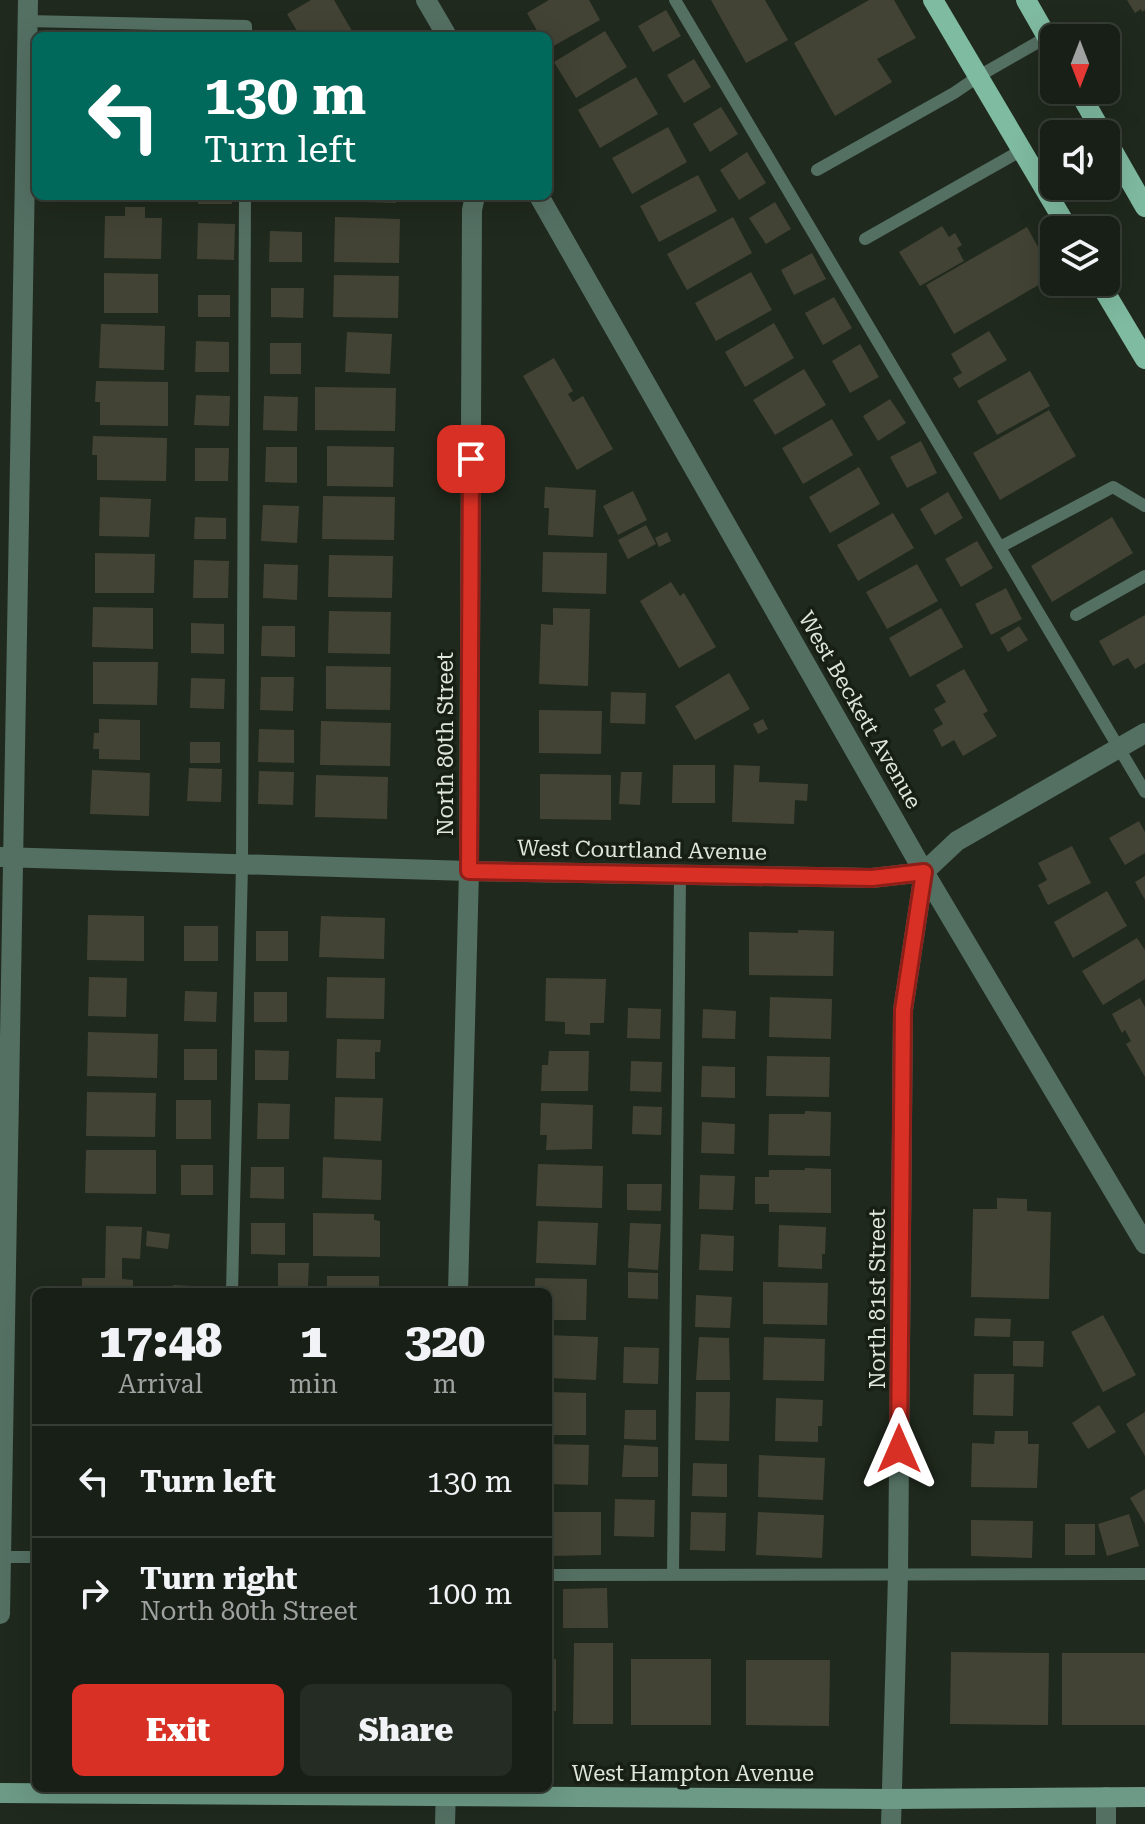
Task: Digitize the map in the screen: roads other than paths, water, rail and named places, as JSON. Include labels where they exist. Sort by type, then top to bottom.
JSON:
[{"type":"main road","points":[[933,0],[1061,216]]},
{"type":"main road","points":[[1026,0],[1040,24]]},
{"type":"main road","points":[[1120,164],[1145,207]]},
{"type":"main road","points":[[1107,296],[1145,359]]},
{"type":"main road","name":"West Hampton Avenue","points":[[0,1793],[446,1792],[892,1799],[1145,1797]]},
{"type":"street","points":[[0,1614],[7,858],[28,0]]},
{"type":"street","points":[[426,0],[445,32]]},
{"type":"street","name":"North 80th Street","points":[[458,1288],[469,871],[474,200]]},
{"type":"street","name":"West Beckett Avenue","points":[[541,200],[924,872],[1145,1244]]},
{"type":"street","points":[[924,872],[957,841],[1145,733]]},
{"type":"street","name":"West Courtland Avenue","points":[[7,858],[872,878],[924,872]]},
{"type":"street","name":"North 81st Street","points":[[891,1824],[898,1575],[903,1010],[924,872]]},
{"type":"street","points":[[445,1824],[446,1792]]},
{"type":"street","points":[[1106,1797],[1106,1824]]},
{"type":"lane","points":[[675,0],[1145,792]]},
{"type":"lane","points":[[28,21],[246,26],[246,32]]},
{"type":"lane","points":[[817,170],[979,76],[1040,48]]},
{"type":"lane","points":[[865,239],[1022,150]]},
{"type":"lane","points":[[232,1288],[242,865],[245,200]]},
{"type":"lane","points":[[1000,547],[1113,487],[1145,506]]},
{"type":"lane","points":[[1076,615],[1145,576]]},
{"type":"lane","points":[[673,1575],[680,875]]},
{"type":"lane","points":[[1,1569],[32,1558]]},
{"type":"lane","points":[[552,1575],[1145,1574]]}]
